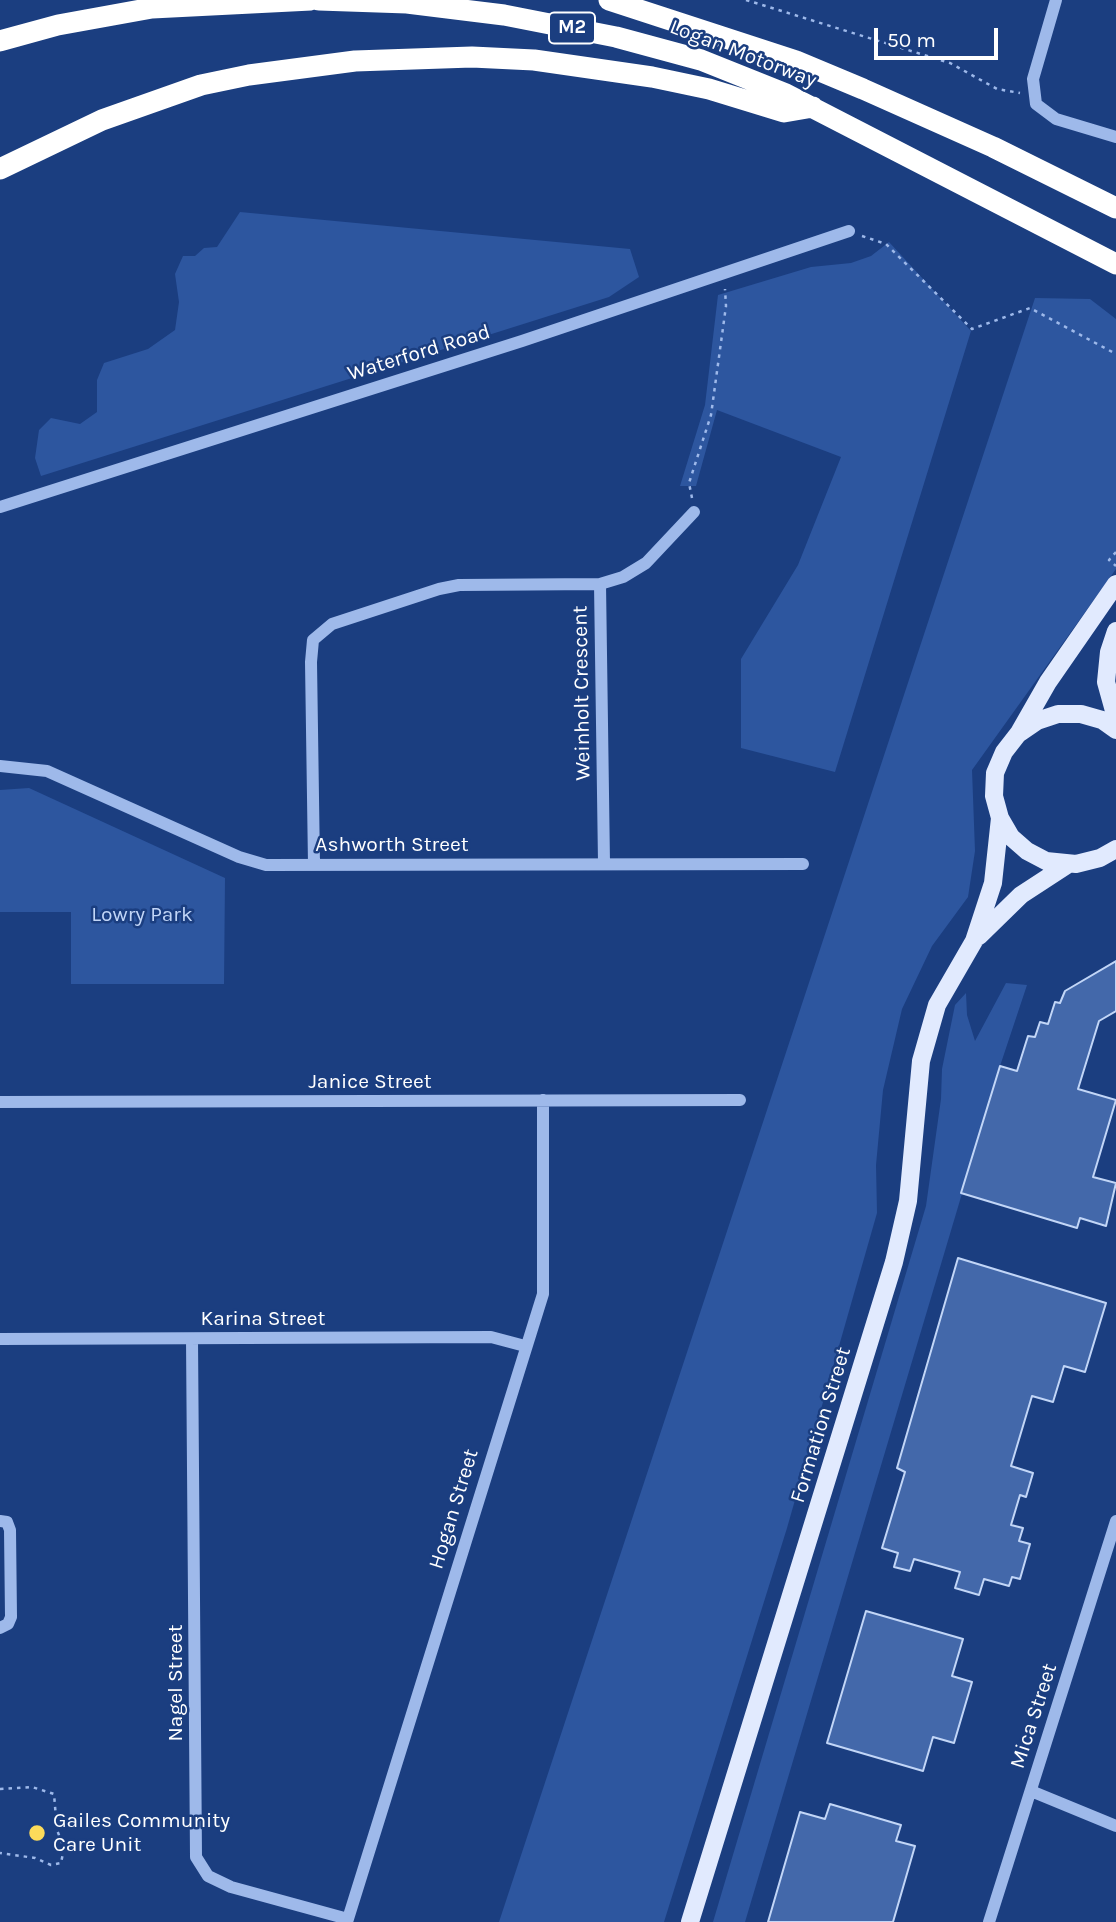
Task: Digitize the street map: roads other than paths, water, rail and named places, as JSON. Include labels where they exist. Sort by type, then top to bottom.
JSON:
[{"type":"highway","points":[[0,41],[58,25],[152,8],[311,0]]},
{"type":"highway","name":"Logan Motorway","points":[[319,0],[459,8],[616,37],[701,60],[813,107],[1116,264]]},
{"type":"highway","name":"Logan Motorway","points":[[609,0],[796,61],[993,147],[1116,208]]},
{"type":"highway","points":[[0,169],[102,120],[201,85],[261,73],[355,61],[472,57],[534,61],[652,77],[709,89],[784,112],[813,107]]},
{"type":"main road","points":[[1111,856],[1067,865],[1046,861],[1027,851],[1011,837],[1000,818],[994,796],[995,773],[1004,752],[1018,734],[1048,682],[1116,584]]},
{"type":"main road","points":[[1116,631],[1109,652],[1106,682],[1116,718]]},
{"type":"main road","points":[[1018,734],[1037,721],[1058,714],[1081,714],[1102,720],[1116,730]]},
{"type":"main road","name":"Formation Street","points":[[690,1922],[894,1262],[908,1201],[921,1061],[937,1006],[974,941],[993,883],[1000,818]]},
{"type":"main road","name":"Formation Street","points":[[974,941],[1021,895],[1067,865]]},
{"type":"street","points":[[1056,0],[1033,79],[1033,95],[1042,111],[1056,119],[1116,137]]},
{"type":"street","name":"Waterford Road","points":[[0,507],[523,341],[849,231]]},
{"type":"street","points":[[600,583],[623,577],[646,563],[694,512]]},
{"type":"street","name":"Weinholt Crescent","points":[[314,865],[313,640],[332,624],[459,585],[600,583],[604,863]]},
{"type":"street","name":"Ashworth Street","points":[[0,766],[47,771],[239,857],[266,865],[803,864]]},
{"type":"street","name":"Hogan Street","points":[[348,1921],[543,1294],[543,1100]]},
{"type":"street","name":"Janice Street","points":[[0,1102],[740,1100]]},
{"type":"street","name":"Karina Street","points":[[0,1339],[491,1338],[525,1346]]},
{"type":"street","name":"Nagel Street","points":[[192,1339],[196,1857],[208,1876],[231,1887],[348,1921]]},
{"type":"street","points":[[0,1521],[7,1522],[10,1530],[11,1617],[8,1624],[0,1628]]},
{"type":"street","name":"Mica Street","points":[[989,1922],[1116,1521]]},
{"type":"street","points":[[1031,1790],[1116,1826]]},
{"type":"place","name":"Gailes Community Care Unit","points":[[37,1833]]},
{"type":"park label","name":"Lowry Park","points":[[142,915]]}]
